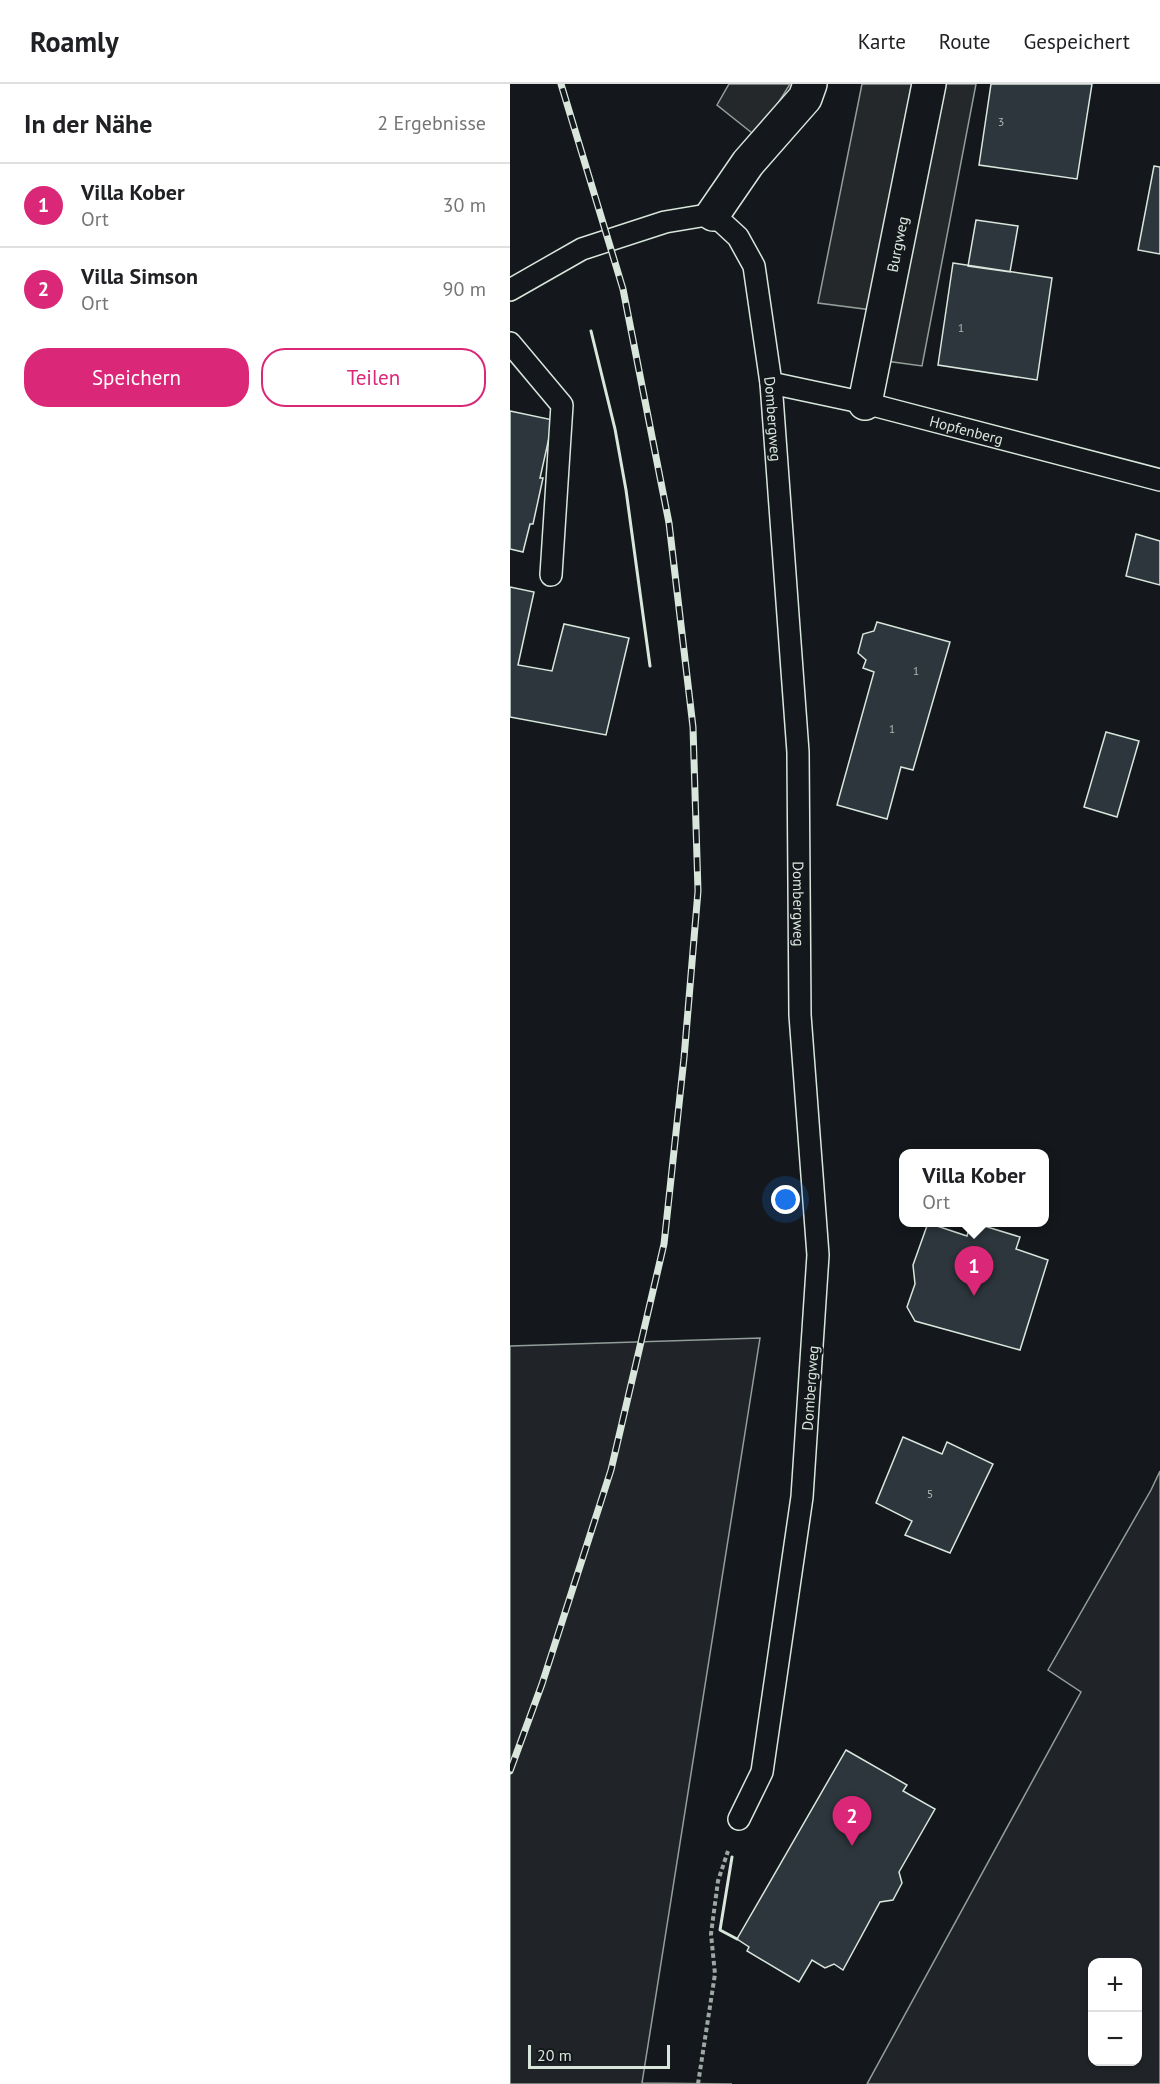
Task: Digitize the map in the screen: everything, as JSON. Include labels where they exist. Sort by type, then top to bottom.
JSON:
[{"type":"street","points":[[713,214],[748,163],[805,98],[810,84]]},
{"type":"street","name":"Burgweg","points":[[865,403],[929,84]]},
{"type":"lane","points":[[510,290],[582,249],[665,222],[713,214]]},
{"type":"lane","name":"Dombergweg","points":[[713,214],[738,237],[754,266],[771,384],[798,752],[800,1015],[818,1255],[802,1497],[762,1772],[739,1819]]},
{"type":"lane","points":[[510,343],[562,405],[551,575]]},
{"type":"lane","name":"Hopfenberg","points":[[771,384],[865,403],[1160,480]]},
{"type":"path","points":[[698,2084],[715,1974],[711,1934],[718,1881],[739,1819]]},
{"type":"shaded area","points":[[729,84],[790,84],[757,137],[717,105]]},
{"type":"shaded area","points":[[862,84],[976,84],[922,366],[886,361],[895,313],[818,303]]},
{"type":"shaded area","points":[[760,1338],[642,2083],[732,2084],[510,2084],[510,1346]]},
{"type":"shaded area","points":[[1160,1471],[1160,2084],[867,2084],[1081,1692],[1048,1670]]},
{"type":"building","points":[[991,84],[1092,84],[1077,179],[979,165]]},
{"type":"building","points":[[1154,166],[1160,167],[1160,254],[1138,250]]},
{"type":"building","points":[[976,220],[1018,226],[1010,272],[968,266]]},
{"type":"building","points":[[953,263],[1052,278],[1037,380],[938,365]]},
{"type":"building","points":[[510,411],[553,420],[540,478],[543,478],[533,524],[530,524],[523,552],[510,549]]},
{"type":"building","points":[[1136,534],[1160,541],[1160,585],[1126,576]]},
{"type":"building","points":[[510,587],[534,592],[518,665],[552,671],[564,624],[629,638],[606,735],[510,717]]},
{"type":"building","points":[[877,622],[950,642],[913,770],[901,767],[887,819],[837,805],[874,672],[863,668],[866,660],[858,653],[863,634],[874,631]]},
{"type":"building","points":[[1106,732],[1139,741],[1117,817],[1084,807]]},
{"type":"building","points":[[927,1227],[940,1227],[967,1236],[970,1227],[987,1227],[1020,1237],[1016,1249],[1048,1260],[1020,1350],[915,1321],[907,1307],[915,1284],[913,1265]]},
{"type":"building","points":[[903,1437],[942,1454],[947,1442],[993,1464],[950,1553],[905,1535],[912,1521],[876,1503]]},
{"type":"building","points":[[846,1750],[907,1785],[903,1791],[935,1809],[899,1872],[902,1883],[893,1900],[880,1902],[843,1970],[834,1964],[825,1968],[812,1960],[799,1982],[747,1951],[749,1947],[737,1939]]},
{"type":"railway","points":[[510,1771],[542,1684],[611,1470],[664,1244],[684,1058],[698,891],[693,727],[669,523],[623,289],[561,84]]},
{"type":"wall","points":[[591,331],[615,429],[626,490],[650,666]]},
{"type":"wall","points":[[732,1857],[720,1930],[737,1939]]},
{"type":"place","name":"Villa Kober","points":[[974,1296]]},
{"type":"place","name":"Villa Simson","points":[[852,1846]]}]
